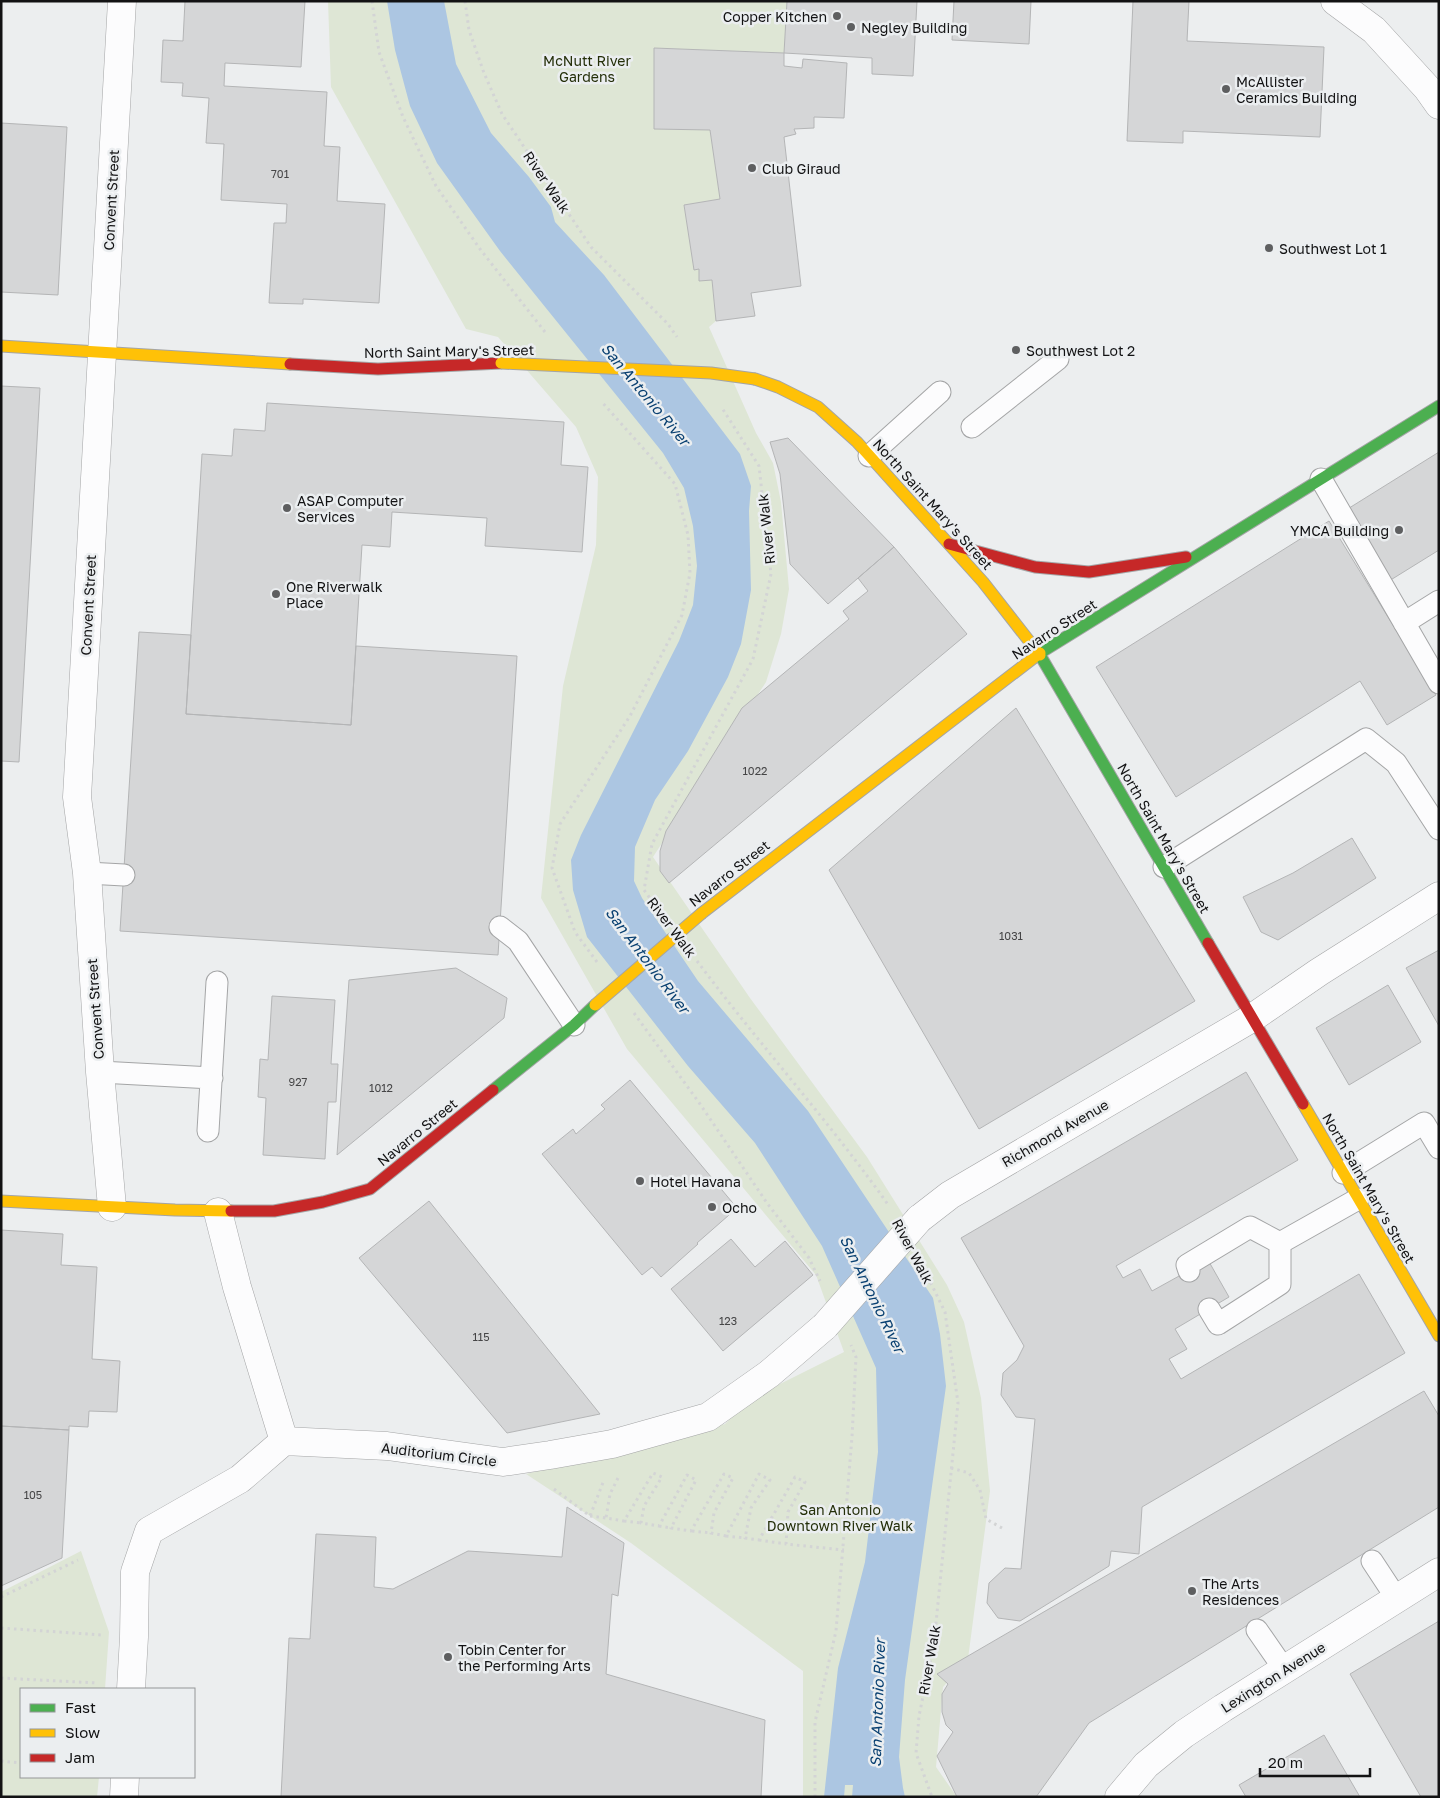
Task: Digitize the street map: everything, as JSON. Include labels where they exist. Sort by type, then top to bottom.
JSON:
[{"type":"main road","name":"North Saint Mary's Street","points":[[1,346],[378,369],[501,363],[711,373],[755,379],[778,386],[818,407],[857,442],[949,544],[983,582],[1039,654],[1439,1336]]},
{"type":"main road","name":"Navarro Street","points":[[1,1200],[218,1212],[274,1212],[323,1202],[370,1189],[574,1024],[702,913],[1039,654],[1439,406]]},
{"type":"main road","points":[[949,544],[1035,567],[1089,572],[1200,555]]},
{"type":"street","name":"Convent Street","points":[[112,1207],[100,1072],[87,873],[77,797],[122,1]]},
{"type":"street","points":[[1335,1],[1374,30],[1427,88],[1439,105]]},
{"type":"street","name":"Richmond Avenue","points":[[708,1417],[769,1374],[836,1333],[918,1218],[950,1194],[1252,1018],[1319,972],[1439,896]]},
{"type":"street","points":[[131,1688],[135,1572],[150,1531],[240,1479],[284,1441],[237,1287],[218,1212]]},
{"type":"street","name":"Auditorium Circle","points":[[284,1441],[387,1446],[503,1462],[612,1444],[708,1417]]},
{"type":"street","name":"Lexington Avenue","points":[[1119,1797],[1146,1765],[1184,1734],[1439,1572]]},
{"type":"street","points":[[124,1797],[125,1778]]},
{"type":"lane","points":[[972,427],[1058,360]]},
{"type":"lane","points":[[869,456],[940,392]]},
{"type":"lane","points":[[1321,479],[1439,683]]},
{"type":"lane","points":[[1404,622],[1439,601]]},
{"type":"lane","points":[[1164,867],[1366,739],[1396,763],[1439,829]]},
{"type":"lane","points":[[87,873],[124,875]]},
{"type":"lane","points":[[500,927],[518,941],[574,1024]]},
{"type":"lane","points":[[208,1130],[217,982]]},
{"type":"lane","points":[[100,1072],[212,1078]]},
{"type":"lane","points":[[1343,1173],[1424,1123],[1439,1148]]},
{"type":"lane","points":[[1280,1243],[1358,1199]]},
{"type":"lane","points":[[1190,1271],[1187,1265],[1250,1227],[1280,1243]]},
{"type":"lane","points":[[1210,1309],[1218,1324],[1280,1284],[1280,1243]]},
{"type":"lane","points":[[1372,1561],[1396,1599]]},
{"type":"lane","points":[[1257,1630],[1284,1669]]},
{"type":"path","points":[[372,1],[379,52],[403,116],[436,186],[480,249],[546,334]]},
{"type":"path","name":"River Walk","points":[[465,1],[469,30],[502,114],[591,247],[668,324],[679,341]]},
{"type":"path","points":[[597,396],[675,484],[688,535],[690,573],[682,615],[630,716],[560,824],[552,868],[575,932],[602,970]]},
{"type":"path","name":"River Walk","points":[[662,914],[644,890],[652,844],[753,659],[771,574],[759,466],[722,408]]},
{"type":"path","name":"River Walk","points":[[692,953],[733,1008],[860,1164],[892,1211]]},
{"type":"path","points":[[630,1008],[700,1104],[767,1203],[809,1258],[822,1285]]},
{"type":"path","name":"River Walk","points":[[920,1261],[945,1312],[958,1403],[934,1644],[919,1716],[916,1753],[932,1797]]},
{"type":"path","points":[[815,1797],[814,1722],[836,1631],[844,1550],[856,1357],[836,1333]]},
{"type":"path","points":[[951,1468],[969,1473],[980,1490],[986,1519],[1002,1528]]},
{"type":"path","points":[[624,1521],[654,1473],[662,1477],[644,1506],[641,1523]]},
{"type":"path","points":[[691,1531],[724,1474],[733,1478],[714,1513],[711,1533]]},
{"type":"path","points":[[726,1536],[759,1474],[770,1480],[751,1508],[745,1538]]},
{"type":"path","points":[[659,1526],[687,1475],[696,1480],[671,1528]]},
{"type":"path","points":[[590,1516],[606,1476]]},
{"type":"path","points":[[606,1518],[610,1494],[618,1478],[612,1477]]},
{"type":"path","points":[[759,1540],[795,1477],[805,1482],[788,1512],[786,1544]]},
{"type":"path","points":[[547,1484],[590,1516],[726,1536],[844,1550]]},
{"type":"path","points":[[1,1598],[78,1560]]},
{"type":"path","points":[[1,1628],[103,1635]]},
{"type":"path","points":[[1,1678],[99,1683]]},
{"type":"path","points":[[1,1761],[20,1762]]},
{"type":"green space","name":"San Antonio Downtown River Walk","points":[[328,1],[787,1],[784,53],[655,48],[710,130],[720,199],[684,205],[694,269],[699,269],[700,281],[712,280],[716,321],[709,327],[756,433],[773,463],[781,502],[789,589],[781,634],[766,682],[653,857],[750,998],[867,1157],[947,1285],[964,1322],[981,1398],[990,1491],[968,1659],[943,1687],[936,1767],[957,1797],[803,1797],[803,1671],[631,1543],[526,1474],[725,1424],[748,1400],[844,1352],[816,1275],[627,1049],[541,898],[563,686],[596,545],[598,477],[576,427],[498,337],[466,329],[331,87]]},
{"type":"green space","points":[[81,1551],[109,1632],[105,1688],[20,1688],[20,1778],[99,1778],[97,1797],[1,1797],[1,1592]]},
{"type":"water","name":"San Antonio River","points":[[387,1],[444,1],[456,64],[491,133],[529,177],[551,207],[555,222],[604,275],[740,454],[751,486],[749,511],[751,590],[741,644],[728,677],[688,751],[655,800],[635,847],[634,881],[642,898],[698,981],[808,1111],[933,1298],[940,1334],[946,1386],[905,1680],[899,1757],[905,1797],[852,1797],[853,1785],[845,1785],[844,1797],[824,1797],[838,1668],[865,1562],[878,1452],[876,1368],[822,1246],[755,1143],[688,1066],[587,937],[573,890],[571,860],[581,835],[679,641],[693,605],[697,566],[693,526],[684,488],[663,453],[500,251],[437,163],[410,106],[395,50]]},
{"type":"building","points":[[185,1],[305,1],[301,67],[225,63],[224,86],[327,92],[324,146],[340,147],[337,201],[385,204],[379,303],[303,299],[303,304],[269,303],[274,223],[286,223],[287,204],[221,200],[224,144],[206,143],[209,98],[182,96],[183,83],[161,82],[163,40],[183,41]]},
{"type":"building","name":"Negley Building","points":[[787,1],[917,1],[913,76],[872,74],[872,58],[784,53]]},
{"type":"building","name":"Negley Building","points":[[954,1],[1031,1],[1029,44],[952,40]]},
{"type":"building","name":"McAllister Ceramics Building","points":[[1133,1],[1189,1],[1187,41],[1324,47],[1320,137],[1183,131],[1183,143],[1127,141]]},
{"type":"building","name":"Club Giraud","points":[[654,48],[784,53],[784,66],[802,68],[803,59],[847,63],[844,118],[814,117],[814,128],[794,129],[796,134],[784,137],[801,286],[751,293],[755,316],[716,321],[712,280],[699,281],[699,269],[694,270],[684,205],[720,199],[710,130],[654,129]]},
{"type":"building","points":[[1,123],[67,127],[58,295],[1,292]]},
{"type":"building","points":[[1,386],[40,388],[19,762],[1,761]]},
{"type":"building","name":"One Riverwalk Place","points":[[267,403],[564,422],[561,465],[588,467],[582,552],[485,546],[487,518],[392,512],[390,547],[362,545],[351,725],[186,714],[202,454],[232,456],[234,429],[265,431]]},
{"type":"building","points":[[788,438],[894,547],[828,604],[790,564],[780,474],[770,442]]},
{"type":"building","name":"YMCA Building","points":[[1439,452],[1439,550],[1389,581],[1346,510]]},
{"type":"building","points":[[1329,521],[1436,695],[1387,725],[1360,681],[1176,797],[1096,667]]},
{"type":"building","points":[[894,547],[967,634],[669,883],[660,871],[660,851],[666,831],[742,708],[849,619],[843,611],[868,591],[858,578]]},
{"type":"building","points":[[139,632],[191,635],[186,714],[351,725],[356,646],[517,656],[498,955],[120,931]]},
{"type":"building","points":[[1016,708],[1195,1001],[979,1129],[829,870]]},
{"type":"building","points":[[1352,838],[1376,878],[1278,940],[1261,932],[1243,897],[1293,873]]},
{"type":"building","points":[[1439,950],[1439,1026],[1406,968]]},
{"type":"building","points":[[456,968],[507,998],[504,1018],[337,1155],[349,980]]},
{"type":"building","points":[[1388,985],[1421,1042],[1349,1085],[1316,1028]]},
{"type":"building","points":[[272,996],[335,1000],[331,1064],[338,1064],[336,1102],[328,1102],[325,1159],[263,1155],[266,1098],[258,1097],[260,1059],[268,1060]]},
{"type":"building","points":[[1246,1072],[1298,1160],[1116,1266],[1123,1278],[1140,1269],[1152,1291],[1208,1260],[1229,1297],[1175,1329],[1187,1349],[1169,1359],[1181,1379],[1359,1274],[1405,1353],[1142,1507],[1139,1554],[1111,1551],[1109,1566],[1020,1621],[998,1618],[987,1603],[989,1583],[1005,1568],[1021,1569],[1035,1419],[1016,1417],[1001,1395],[1003,1373],[1017,1360],[1024,1346],[961,1238]]},
{"type":"building","name":"Hotel Havana","points":[[630,1080],[737,1208],[661,1277],[652,1267],[642,1275],[542,1154],[573,1129],[576,1134],[605,1109],[601,1105]]},
{"type":"building","points":[[429,1201],[600,1414],[507,1433],[359,1258]]},
{"type":"building","points":[[1,1230],[63,1234],[61,1265],[97,1267],[92,1359],[120,1361],[117,1412],[89,1411],[88,1427],[69,1426],[69,1430],[1,1426]]},
{"type":"building","points":[[731,1239],[755,1267],[785,1241],[813,1275],[723,1351],[671,1289]]},
{"type":"building","name":"The Arts Residences","points":[[1424,1391],[1439,1416],[1439,1507],[1089,1723],[1036,1797],[957,1797],[937,1756],[953,1732],[946,1725],[942,1712],[942,1694],[948,1684],[937,1674]]},
{"type":"building","points":[[1,1426],[69,1430],[62,1558],[1,1586]]},
{"type":"building","name":"Tobin Center for the Performing Arts","points":[[567,1507],[624,1543],[618,1596],[612,1594],[606,1674],[765,1720],[761,1797],[281,1797],[289,1638],[310,1639],[316,1534],[376,1537],[374,1587],[393,1589],[468,1551],[562,1557]]},
{"type":"building","points":[[1439,1621],[1439,1797],[1421,1797],[1350,1674]]},
{"type":"building","points":[[1324,1735],[1360,1797],[1246,1797],[1239,1785]]},
{"type":"traffic: fast","points":[[1040,653],[1439,406]]},
{"type":"traffic: fast","points":[[1040,655],[1208,943]]},
{"type":"traffic: fast","points":[[493,1090],[574,1025],[595,1005]]},
{"type":"traffic: slow","points":[[1,346],[290,364]]},
{"type":"traffic: slow","points":[[501,363],[711,373],[755,379]]},
{"type":"traffic: slow","points":[[755,379],[778,387],[818,407],[857,442],[983,582],[1040,655]]},
{"type":"traffic: slow","points":[[702,913],[1040,653]]},
{"type":"traffic: slow","points":[[595,1005],[702,913]]},
{"type":"traffic: slow","points":[[1303,1104],[1439,1336]]},
{"type":"traffic: slow","points":[[1,1201],[231,1211]]},
{"type":"traffic: jam","points":[[290,364],[378,369],[501,363]]},
{"type":"traffic: jam","points":[[949,544],[1035,567],[1089,572],[1186,557]]},
{"type":"traffic: jam","points":[[1208,943],[1303,1104]]},
{"type":"traffic: jam","points":[[231,1211],[274,1211],[323,1202],[370,1189],[493,1090]]},
{"type":"place","name":"Copper Kitchen","points":[[837,16]]},
{"type":"place","name":"Negley Building","points":[[851,27]]},
{"type":"place","name":"McAllister Ceramics Building","points":[[1226,89]]},
{"type":"place","name":"Club Giraud","points":[[752,168]]},
{"type":"place","name":"Southwest Lot 1","points":[[1269,248]]},
{"type":"place","name":"Southwest Lot 2","points":[[1016,350]]},
{"type":"place","name":"ASAP Computer Services","points":[[287,508]]},
{"type":"place","name":"YMCA Building","points":[[1399,530]]},
{"type":"place","name":"One Riverwalk Place","points":[[276,594]]},
{"type":"place","name":"Hotel Havana","points":[[640,1181]]},
{"type":"place","name":"Ocho","points":[[712,1207]]},
{"type":"place","name":"The Arts Residences","points":[[1192,1591]]},
{"type":"place","name":"Tobin Center for the Performing Arts","points":[[448,1657]]},
{"type":"park label","name":"McNutt River Gardens","points":[[587,68]]}]
